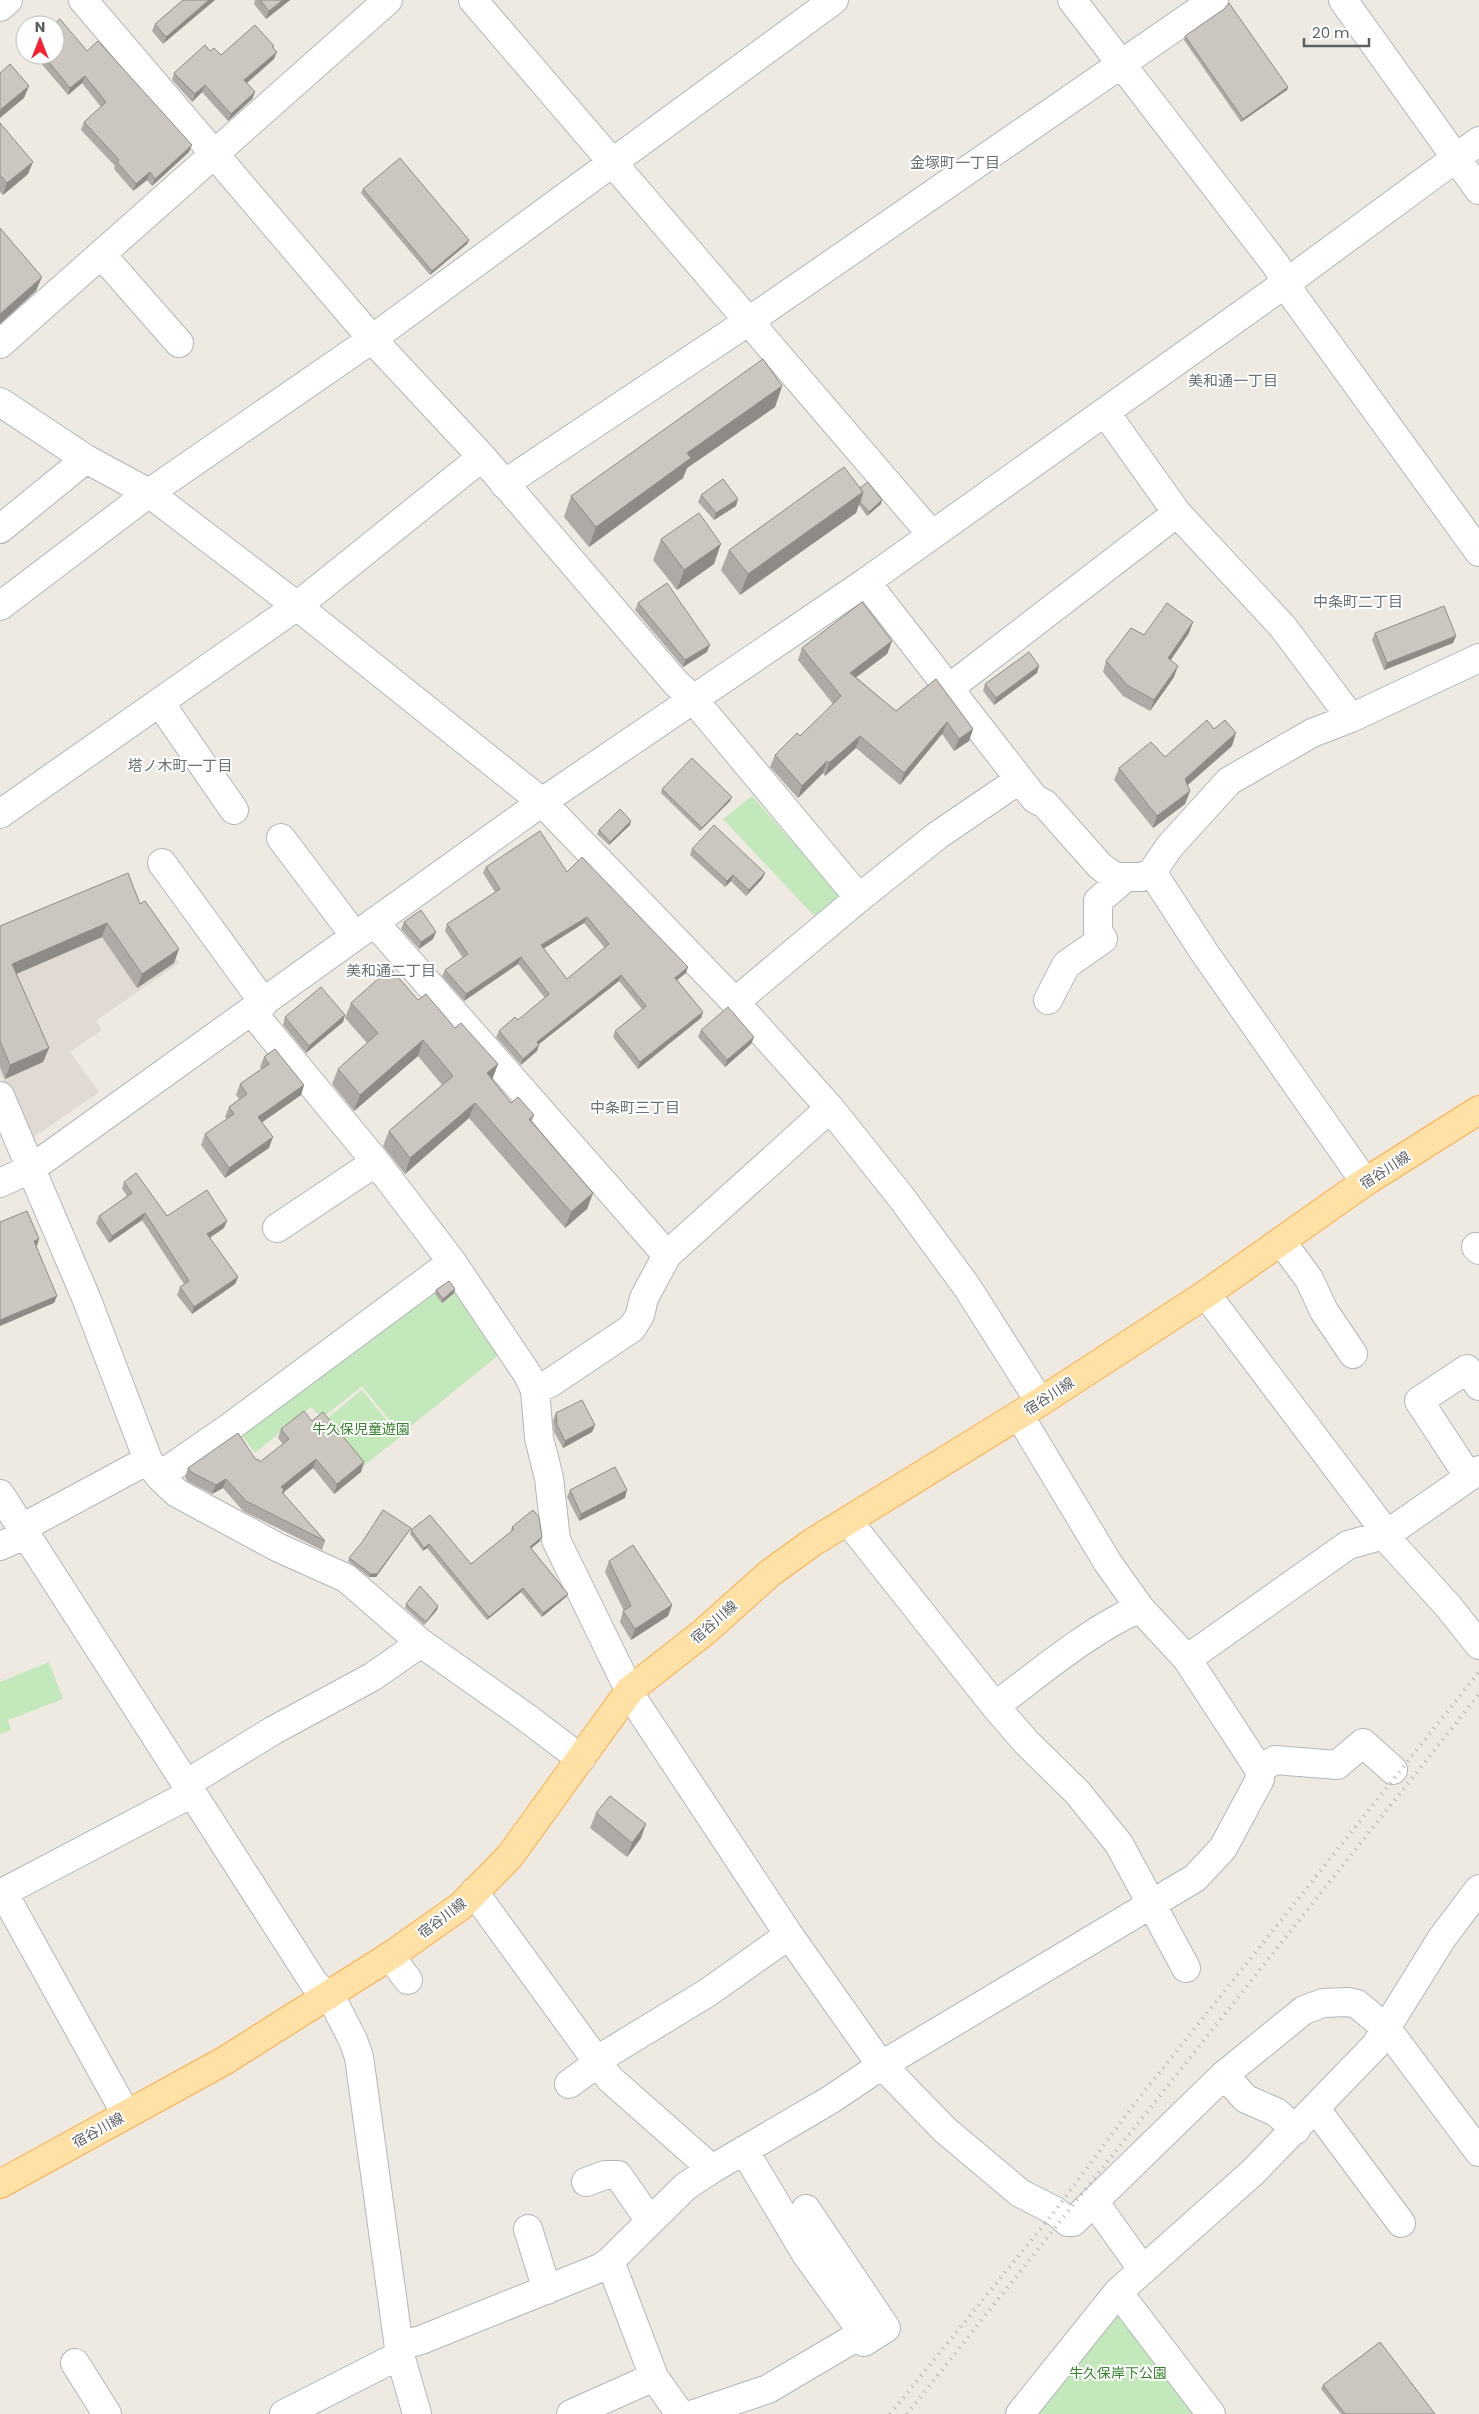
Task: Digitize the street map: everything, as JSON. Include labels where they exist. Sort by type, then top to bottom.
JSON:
[{"type":"main road","name":"宿谷川線","points":[[0,2184],[224,2061],[390,1956],[461,1906],[510,1856],[630,1690],[703,1632],[770,1573],[813,1542],[1029,1409],[1206,1294],[1365,1182],[1479,1110]]},
{"type":"street","points":[[0,7],[8,0]]},
{"type":"street","points":[[83,0],[372,339],[482,457],[675,682],[694,700],[859,898]]},
{"type":"street","points":[[0,344],[388,0]]},
{"type":"street","points":[[473,0],[932,535]]},
{"type":"street","points":[[1072,0],[1276,265],[1294,297],[1479,552]]},
{"type":"street","points":[[504,484],[749,321],[1214,0]]},
{"type":"street","points":[[1342,0],[1479,190]]},
{"type":"street","points":[[0,606],[149,494],[372,339],[611,162],[817,5]]},
{"type":"street","points":[[0,1183],[32,1168],[542,802],[866,582],[1106,412],[1479,141]]},
{"type":"street","points":[[101,254],[179,343]]},
{"type":"street","points":[[1,404],[86,459],[149,494],[297,606],[542,802],[736,1002],[830,1108],[901,1197],[967,1287],[1108,1563],[1140,1608],[1187,1659],[1259,1769],[1260,1779],[1223,1848],[1203,1871],[882,2064],[830,2100],[686,2186],[610,2261],[600,2268],[421,2340],[284,2414]]},
{"type":"street","points":[[1106,412],[1177,513],[1283,627],[1351,718]]},
{"type":"street","points":[[0,814],[297,606],[482,457]]},
{"type":"street","points":[[0,529],[86,459]]},
{"type":"street","points":[[948,688],[1177,513]]},
{"type":"street","points":[[866,582],[1035,799],[1045,804],[1100,866],[1115,877],[1139,874]]},
{"type":"street","points":[[1048,1000],[1066,965],[1103,939],[1098,932],[1098,900],[1139,874],[1170,846],[1229,781],[1312,733],[1351,718],[1479,658]]},
{"type":"street","points":[[160,703],[234,810]]},
{"type":"street","points":[[736,1002],[859,898],[938,835],[1019,780]]},
{"type":"street","points":[[281,838],[667,1256]]},
{"type":"street","points":[[162,863],[258,1007],[452,1262],[528,1375],[535,1390],[539,1438],[549,1478],[556,1540],[635,1702],[789,1935],[882,2064],[945,2130],[1020,2193],[1055,2211],[1070,2223],[1095,2203],[1224,2075],[1313,2005],[1348,2002],[1357,2004],[1387,2029],[1479,2152]]},
{"type":"street","points":[[1139,874],[1204,952],[1365,1182]]},
{"type":"street","points":[[0,1096],[87,1300],[153,1468],[177,1493],[209,1512],[279,1548],[346,1578],[421,1643],[581,1759]]},
{"type":"street","points":[[535,1390],[550,1383],[632,1328],[640,1315],[644,1298],[667,1256],[830,1108]]},
{"type":"street","points":[[277,1228],[376,1162]]},
{"type":"street","points":[[1281,1241],[1309,1279],[1324,1311],[1353,1354]]},
{"type":"street","points":[[0,1546],[16,1539],[33,1522],[153,1468],[230,1427],[452,1262]]},
{"type":"street","points":[[1206,1294],[1387,1534],[1388,1540],[1448,1606],[1479,1645]]},
{"type":"street","points":[[1187,1659],[1348,1545],[1387,1534],[1474,1473],[1419,1401],[1468,1369],[1479,1386]]},
{"type":"street","points":[[0,1494],[25,1530],[314,1984],[328,1995],[334,2003],[354,2040],[359,2057],[400,2350],[417,2414]]},
{"type":"street","points":[[848,1521],[995,1706],[1026,1742],[1077,1792],[1119,1844],[1186,1968]]},
{"type":"street","points":[[995,1706],[1077,1646],[1122,1616],[1140,1608]]},
{"type":"street","points":[[126,2114],[1,1893],[189,1789],[274,1730],[372,1677],[421,1643]]},
{"type":"street","points":[[1259,1769],[1275,1760],[1337,1765],[1363,1742],[1394,1770]]},
{"type":"street","points":[[1020,2414],[1118,2292],[1252,2174],[1375,2046],[1442,1938],[1479,1889]]},
{"type":"street","points":[[474,1892],[610,2079],[712,2169]]},
{"type":"street","points":[[569,2084],[599,2062],[602,2057],[707,1993],[789,1935]]},
{"type":"street","points":[[390,1956],[408,1980]]},
{"type":"street","points":[[1224,2075],[1246,2099],[1276,2112],[1296,2130]]},
{"type":"street","points":[[1316,2109],[1401,2223]]},
{"type":"street","points":[[744,2150],[806,2254],[863,2333],[865,2344]]},
{"type":"street","points":[[586,2182],[605,2174],[618,2174],[650,2221]]},
{"type":"street","points":[[1095,2203],[1143,2270]]},
{"type":"street","points":[[694,2414],[768,2389],[865,2344],[886,2328],[806,2209]]},
{"type":"street","points":[[528,2229],[547,2290]]},
{"type":"street","points":[[610,2261],[654,2377],[680,2414]]},
{"type":"street","points":[[1118,2292],[1211,2414]]},
{"type":"street","points":[[75,2363],[107,2414]]},
{"type":"street","points":[[571,2414],[654,2377]]},
{"type":"shaded area","points":[[123,886],[179,963],[96,1021],[102,1030],[70,1052],[99,1092],[34,1137],[27,1135],[0,1073],[0,936]]},
{"type":"green space","points":[[752,796],[839,895],[839,905],[819,921],[723,819]]},
{"type":"green space","points":[[456,1277],[505,1350],[401,1434],[362,1386],[322,1418],[311,1407],[255,1453],[237,1429]]},
{"type":"green space","name":"牛久保児童遊園","points":[[362,1390],[400,1437],[361,1468],[323,1422]]},
{"type":"green space","points":[[49,1662],[63,1699],[8,1720],[11,1730],[0,1734],[0,1682]]},
{"type":"green space","name":"牛久保岸下公園","points":[[1119,2304],[1199,2414],[1035,2414]]},
{"type":"building","points":[[183,0],[209,0],[166,37],[155,24]]},
{"type":"building","points":[[260,0],[283,0],[269,11]]},
{"type":"building","points":[[1229,3],[1288,87],[1243,119],[1185,36],[1224,9]]},
{"type":"building","points":[[65,25],[87,51],[98,41],[192,145],[155,179],[150,172],[136,184],[117,162],[119,160],[84,122],[106,102],[85,76],[70,88],[51,65],[65,65]]},
{"type":"building","points":[[255,25],[277,52],[244,80],[255,92],[231,114],[205,85],[195,94],[174,73],[205,45],[210,51],[214,48],[221,55]]},
{"type":"building","points":[[10,64],[29,86],[0,110],[0,73]]},
{"type":"building","points":[[0,123],[33,162],[7,183],[0,175]]},
{"type":"building","points":[[400,158],[469,240],[432,271],[363,189]]},
{"type":"building","points":[[0,228],[42,277],[0,314]]},
{"type":"building","points":[[763,359],[782,386],[687,453],[691,458],[596,527],[571,496]]},
{"type":"building","points":[[844,467],[863,492],[748,574],[729,550]]},
{"type":"building","points":[[723,479],[738,499],[716,513],[701,495]]},
{"type":"building","points":[[868,482],[882,500],[869,512],[860,502],[863,492],[860,488]]},
{"type":"building","points":[[699,513],[721,544],[684,570],[661,539]]},
{"type":"building","points":[[667,583],[710,645],[685,660],[638,603]]},
{"type":"building","points":[[862,602],[892,641],[850,673],[896,711],[936,679],[973,729],[959,739],[947,722],[904,773],[860,736],[829,763],[827,761],[802,786],[775,755],[797,733],[800,736],[841,696],[802,648]]},
{"type":"building","points":[[1167,603],[1193,622],[1168,658],[1178,666],[1154,700],[1127,685],[1106,661],[1131,628],[1144,635]]},
{"type":"building","points":[[1444,606],[1456,636],[1387,663],[1375,633]]},
{"type":"building","points":[[1029,652],[1039,666],[996,698],[985,684]]},
{"type":"building","points":[[1207,720],[1214,729],[1225,720],[1236,733],[1185,779],[1190,791],[1157,816],[1119,768],[1151,742],[1165,757]]},
{"type":"building","points":[[692,758],[732,797],[702,828],[662,789]]},
{"type":"building","points":[[620,809],[631,821],[610,842],[599,830]]},
{"type":"building","points":[[714,825],[765,873],[749,890],[733,875],[727,881],[692,849]]},
{"type":"building","points":[[540,831],[567,872],[582,857],[688,967],[675,978],[703,1012],[640,1062],[615,1031],[646,1006],[621,975],[537,1042],[539,1045],[523,1059],[499,1031],[515,1017],[518,1020],[549,994],[521,957],[466,994],[445,970],[468,954],[447,924],[500,889],[486,867]],"holes":[[[587,917],[609,944],[567,979],[541,945]]]},
{"type":"building","points":[[128,873],[140,904],[145,901],[179,949],[142,974],[107,923],[12,964],[49,1048],[10,1065],[0,1041],[0,926]]},
{"type":"building","points":[[421,910],[436,932],[421,942],[404,922]]},
{"type":"building","points":[[390,968],[418,1000],[426,994],[455,1028],[461,1023],[498,1064],[487,1073],[511,1103],[518,1097],[534,1115],[529,1119],[593,1193],[571,1212],[475,1103],[410,1158],[389,1131],[453,1076],[423,1040],[360,1095],[338,1069],[378,1033],[351,1003]]},
{"type":"building","points":[[321,987],[345,1015],[309,1046],[285,1017]]},
{"type":"building","points":[[728,1007],[754,1037],[727,1060],[701,1030]]},
{"type":"building","points":[[275,1049],[304,1085],[258,1117],[273,1137],[229,1168],[205,1134],[234,1114],[229,1107],[247,1094],[240,1084],[269,1064],[264,1057]]},
{"type":"building","points":[[136,1173],[167,1216],[207,1190],[227,1221],[207,1234],[238,1277],[194,1307],[180,1287],[189,1281],[145,1213],[112,1236],[99,1216],[132,1193],[124,1182]]},
{"type":"building","points":[[27,1211],[39,1239],[34,1241],[57,1296],[0,1320],[0,1222]]},
{"type":"building","points":[[449,1281],[455,1289],[443,1299],[436,1290]]},
{"type":"building","points":[[582,1400],[595,1425],[565,1441],[557,1425],[556,1413]]},
{"type":"building","points":[[304,1411],[312,1421],[323,1412],[364,1462],[337,1484],[316,1459],[281,1487],[284,1490],[282,1492],[325,1541],[246,1501],[226,1479],[216,1485],[191,1472],[188,1468],[238,1433],[256,1460],[258,1459],[260,1462],[289,1439],[281,1429]]},
{"type":"building","points":[[615,1467],[627,1490],[581,1514],[570,1490]]},
{"type":"building","points":[[383,1510],[411,1528],[377,1574],[371,1574],[349,1558],[363,1541]]},
{"type":"building","points":[[533,1510],[539,1517],[542,1537],[530,1547],[568,1594],[543,1613],[523,1588],[489,1617],[429,1544],[424,1548],[411,1530],[430,1515],[471,1564],[514,1529],[512,1527]]},
{"type":"building","points":[[633,1545],[672,1605],[635,1629],[623,1611],[631,1606],[609,1561]]},
{"type":"building","points":[[420,1586],[438,1606],[426,1622],[406,1604]]},
{"type":"building","points":[[610,1796],[646,1824],[632,1843],[596,1813]]},
{"type":"building","points":[[1380,2342],[1435,2414],[1345,2414],[1323,2385]]},
{"type":"railway","points":[[890,2414],[1055,2211],[1136,2102],[1479,1672]]},
{"type":"railway","points":[[907,2414],[1479,1694]]},
{"type":"district","name":"金塚町一丁目","points":[[955,162]]},
{"type":"district","name":"美和通一丁目","points":[[1233,380]]},
{"type":"district","name":"中条町二丁目","points":[[1358,601]]},
{"type":"district","name":"塔ノ木町一丁目","points":[[180,765]]},
{"type":"district","name":"美和通二丁目","points":[[391,970]]},
{"type":"district","name":"中条町三丁目","points":[[635,1107]]}]
